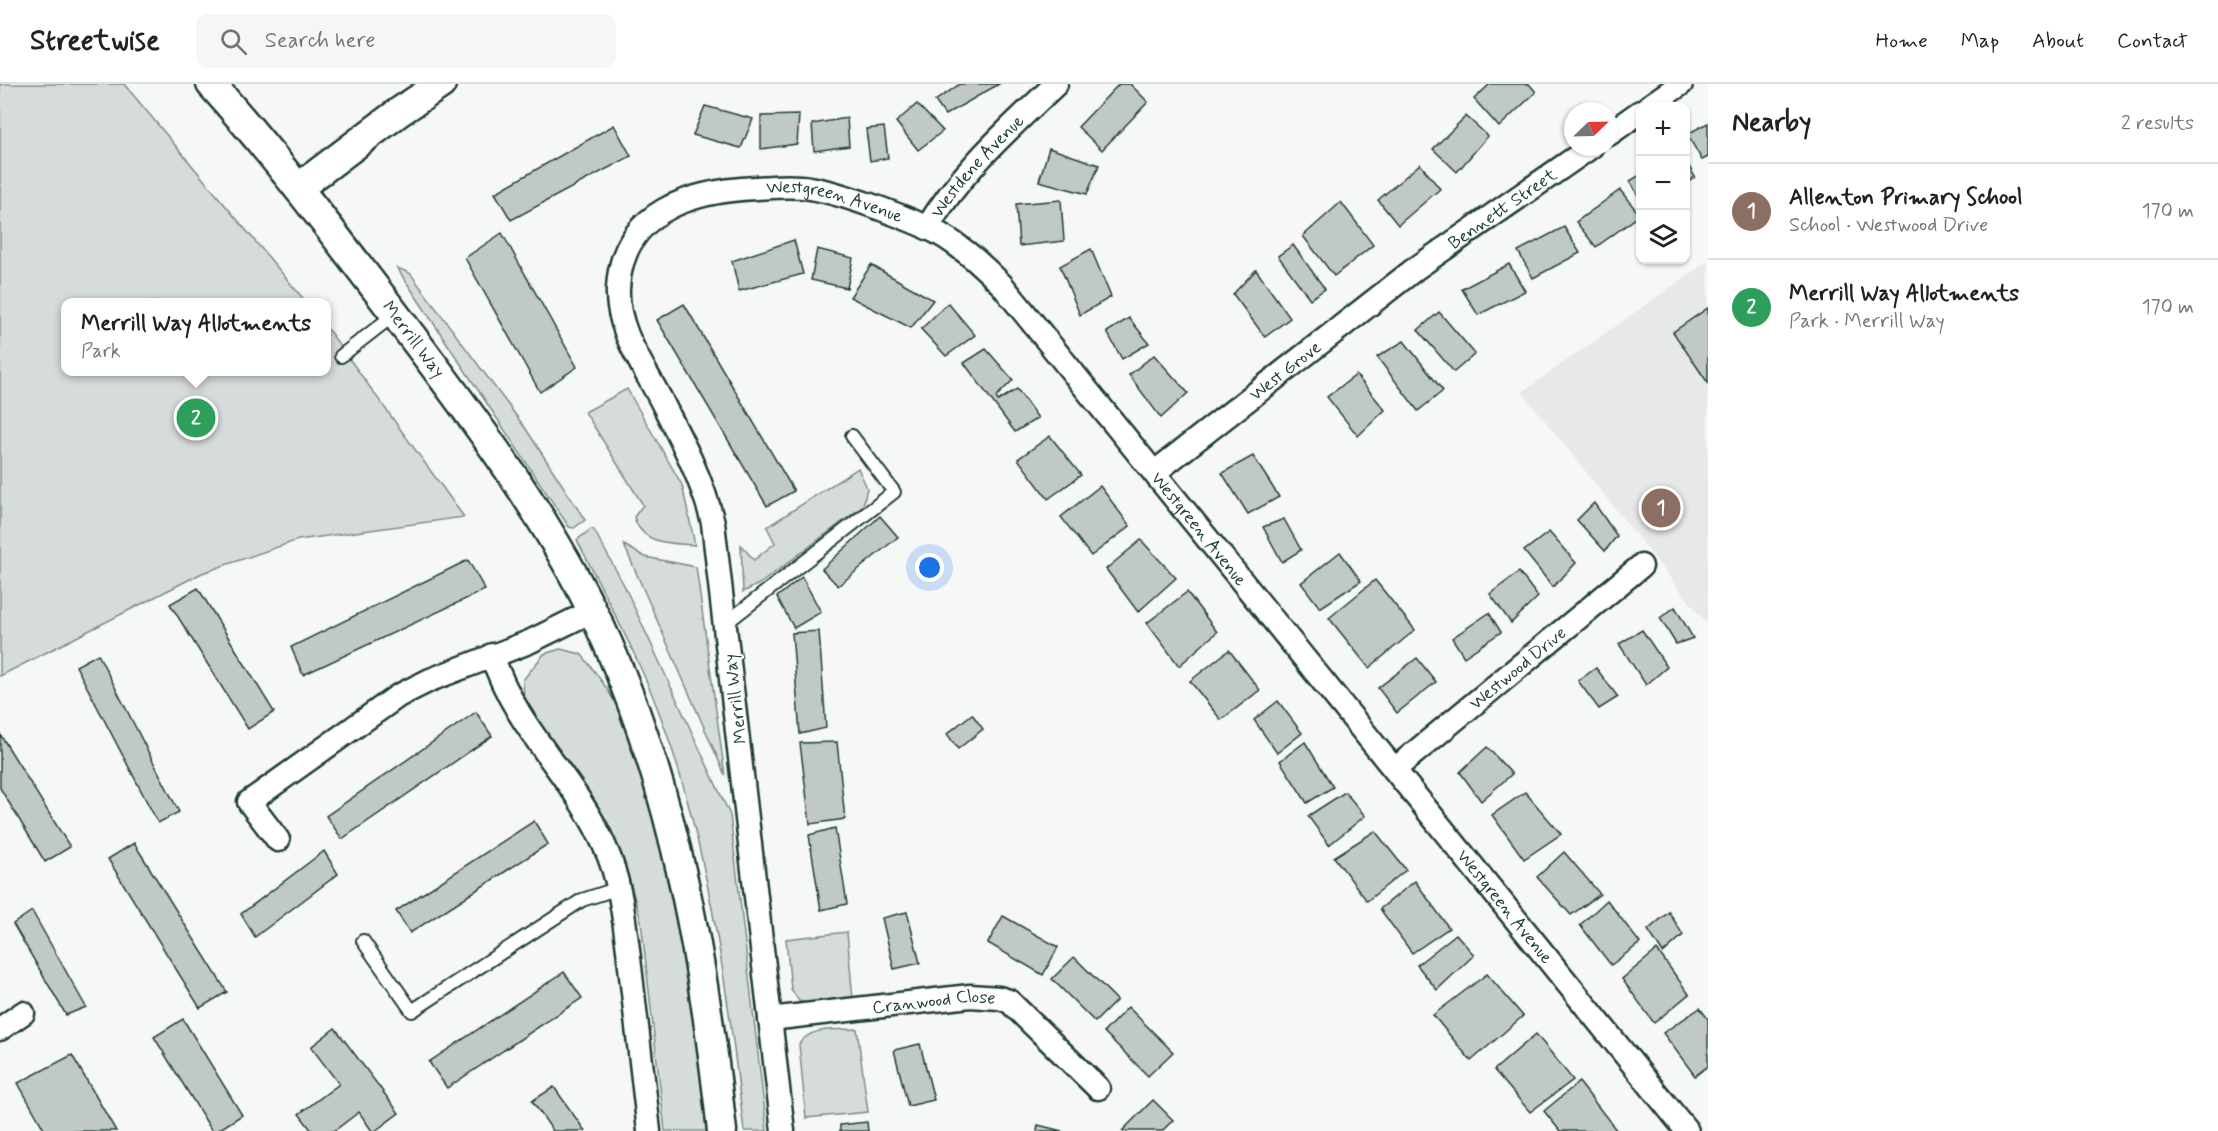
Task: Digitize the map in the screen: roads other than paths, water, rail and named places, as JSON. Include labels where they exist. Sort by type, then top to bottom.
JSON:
[{"type":"street","name":"Merrill Way","points":[[211,84],[298,188],[503,460],[540,518],[592,611],[625,685],[664,796],[685,881],[699,958],[722,1131]]},
{"type":"street","points":[[298,188],[399,112],[441,84]]},
{"type":"street","name":"Westdene Avenue","points":[[927,228],[940,206],[978,158],[1056,84]]},
{"type":"street","points":[[1655,102],[1681,84]]},
{"type":"street","points":[[1618,128],[1636,115]]},
{"type":"street","name":"Bennett Street","points":[[1415,269],[1578,156]]},
{"type":"street","name":"Westgreen Avenue","points":[[618,287],[629,248],[649,219],[673,205],[711,192],[773,187],[813,188],[927,228],[963,250],[1002,285],[1687,1131]]},
{"type":"street","name":"West Grove","points":[[1155,472],[1415,269]]},
{"type":"street","name":"Merrill Way","points":[[618,287],[620,314],[632,344],[677,433],[706,499],[718,560],[783,1131]]},
{"type":"street","name":"Westwood Drive","points":[[1395,770],[1641,566]]},
{"type":"street","points":[[278,840],[249,802],[398,696],[546,634],[592,611]]},
{"type":"street","points":[[492,655],[502,684],[514,708],[582,806],[605,846],[620,888],[649,1131]]},
{"type":"street","name":"Cranwood Close","points":[[770,1019],[970,996],[999,998],[1009,1001],[1098,1088]]},
{"type":"street","points":[[0,1029],[23,1013]]},
{"type":"lane","points":[[341,356],[394,314]]},
{"type":"lane","points":[[726,622],[894,492],[852,436]]},
{"type":"lane","points":[[363,940],[412,1011],[582,900],[620,888]]},
{"type":"place","name":"Merrill Way Allotments","points":[[196,418]]},
{"type":"place","name":"Allenton Primary School","points":[[1661,508]]}]
